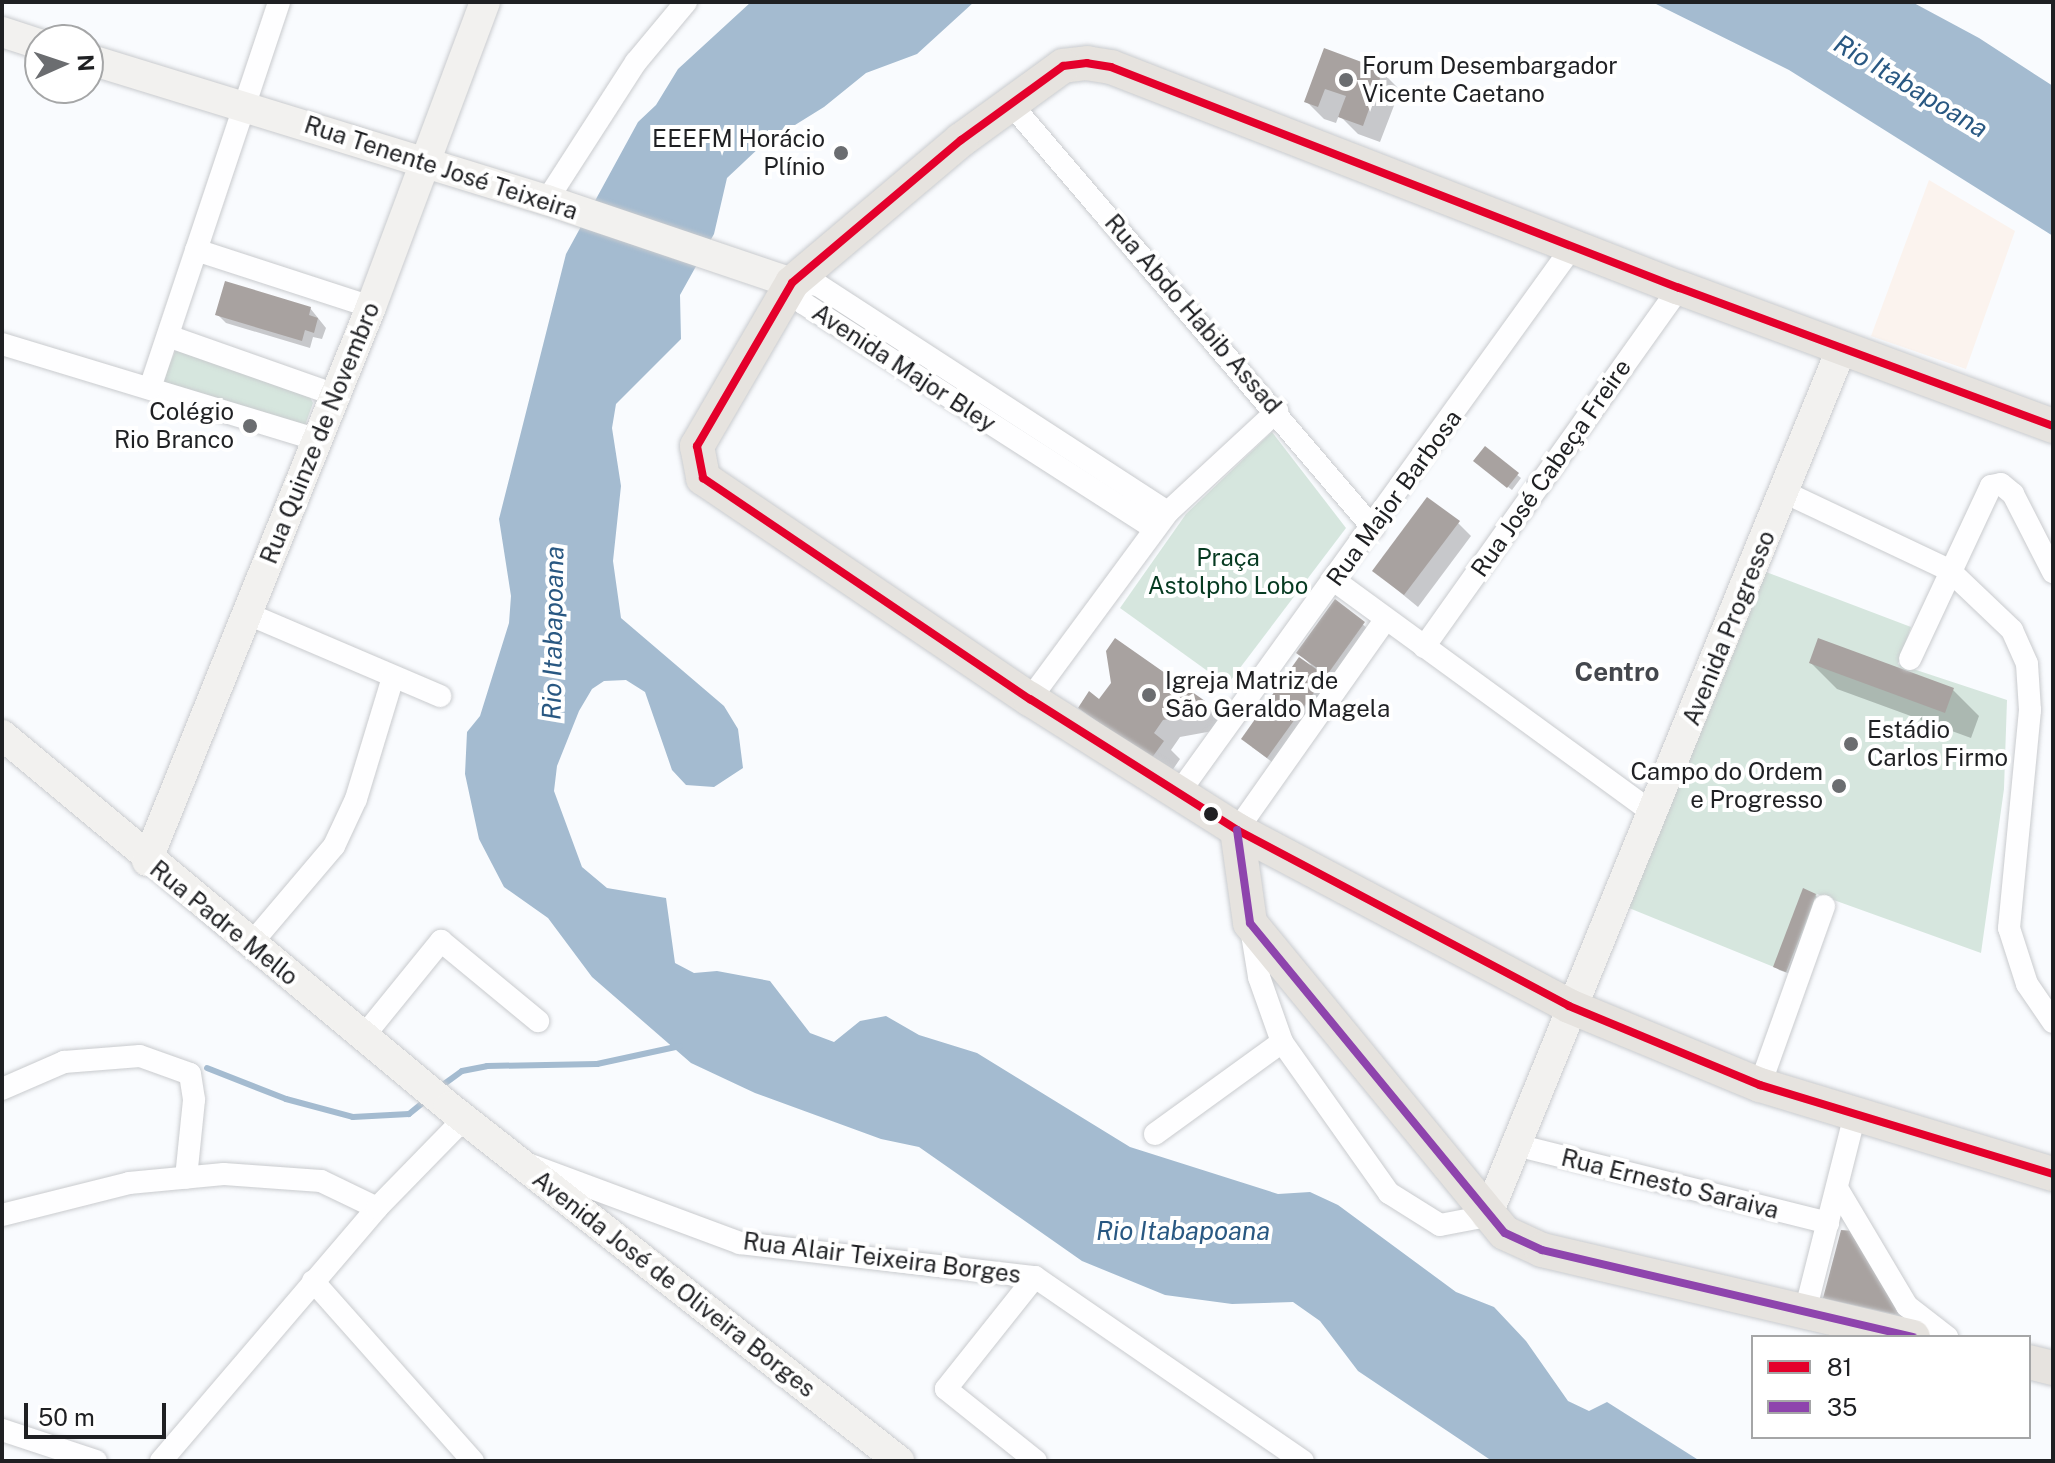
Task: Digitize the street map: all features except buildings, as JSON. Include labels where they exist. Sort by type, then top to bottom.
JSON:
[{"type":"main road","name":"Rua Quinze de Novembro","points":[[147,861],[371,307],[485,2]]},
{"type":"main road","points":[[2,32],[24,39]]},
{"type":"main road","name":"Rua Tenente José Teixeira","points":[[104,64],[560,205],[792,283]]},
{"type":"main road","points":[[2053,426],[1841,350],[1111,67],[1063,66],[1010,103],[792,283],[697,446],[703,478],[1030,699],[1237,830],[1569,1006],[1760,1085],[1856,1111],[1990,1158],[2053,1174]]},
{"type":"main road","name":"Avenida Progresso","points":[[1487,1216],[1512,1144],[1569,1006],[1655,814],[1841,350]]},
{"type":"main road","name":"Rua Padre Mello","points":[[2,735],[147,861],[456,1113]]},
{"type":"main road","points":[[1237,830],[1250,923],[1487,1216],[1505,1233],[1542,1250],[1904,1335]]},
{"type":"main road","name":"Avenida José de Oliveira Borges","points":[[456,1113],[899,1461]]},
{"type":"main road","points":[[2031,1362],[2053,1368]]},
{"type":"street","points":[[150,388],[279,2]]},
{"type":"street","points":[[560,205],[636,62],[686,2]]},
{"type":"street","name":"Rua Abdo Habib Assad","points":[[1010,103],[1277,411],[1373,528]]},
{"type":"street","name":"Rua Major Barbosa","points":[[1178,794],[1335,581],[1573,246]]},
{"type":"street","points":[[196,250],[371,307]]},
{"type":"street","name":"Avenida Major Bley","points":[[792,283],[818,285],[1162,520]]},
{"type":"street","name":"Rua José Cabeça Freire","points":[[1424,647],[1679,288]]},
{"type":"street","points":[[168,336],[336,395]]},
{"type":"street","points":[[2,344],[317,440]]},
{"type":"street","points":[[1030,699],[1162,520],[1277,411]]},
{"type":"street","points":[[1910,659],[1949,570],[1991,486],[2001,484],[2013,494],[2053,572]]},
{"type":"street","points":[[1784,492],[1949,570],[2003,618],[2027,664],[2029,753],[2009,928],[2027,984],[2052,1020]]},
{"type":"street","points":[[1335,581],[1655,814]]},
{"type":"street","points":[[248,614],[440,696]]},
{"type":"street","points":[[1237,830],[1386,619]]},
{"type":"street","points":[[250,945],[334,846],[365,774],[393,677]]},
{"type":"street","points":[[1760,1085],[1824,906]]},
{"type":"street","points":[[1250,923],[1259,977],[1282,1042],[1389,1193],[1440,1225],[1487,1216]]},
{"type":"street","points":[[363,1037],[441,941],[538,1021]]},
{"type":"street","points":[[1155,1134],[1282,1042]]},
{"type":"street","points":[[2,1089],[64,1062],[140,1056],[190,1074],[194,1100],[186,1178]]},
{"type":"street","points":[[1805,1312],[1856,1111]]},
{"type":"street","points":[[161,1461],[456,1113]]},
{"type":"street","name":"Rua Ernesto Saraiva","points":[[1512,1144],[1828,1223]]},
{"type":"street","name":"Rua Alair Teixeira Borges","points":[[514,1159],[740,1243],[1035,1277],[1303,1461]]},
{"type":"street","points":[[2,1215],[129,1183],[224,1174],[321,1181],[377,1208]]},
{"type":"street","points":[[1837,1188],[1907,1306],[1944,1335]]},
{"type":"street","points":[[1035,1277],[946,1389],[1036,1461]]},
{"type":"street","points":[[313,1281],[473,1461]]},
{"type":"street","points":[[2,1430],[96,1461]]},
{"type":"shaded area","points":[[1929,180],[2015,231],[1966,369],[1871,336]]},
{"type":"green space","points":[[176,350],[310,397],[313,403],[304,428],[162,381]]},
{"type":"green space","name":"Praça Astolpho Lobo","points":[[1272,432],[1346,528],[1227,685],[1120,608],[1186,514]]},
{"type":"green space","name":"Estádio Carlos Firmo","points":[[1766,572],[1911,627],[1898,664],[2007,700],[2004,789],[1981,953],[1817,894],[1786,972],[1629,908]]},
{"type":"water","name":"Rio Itabapoana","points":[[751,2],[974,2],[917,54],[866,73],[824,107],[761,146],[727,178],[714,234],[680,295],[681,339],[616,404],[612,428],[621,486],[613,561],[621,618],[724,706],[738,729],[743,768],[714,787],[686,785],[672,770],[645,692],[626,680],[604,681],[592,689],[579,711],[557,766],[554,791],[582,867],[607,888],[666,898],[675,963],[694,973],[717,971],[770,981],[810,1033],[834,1042],[860,1021],[886,1016],[919,1035],[977,1053],[1130,1147],[1278,1194],[1310,1192],[1338,1205],[1456,1292],[1494,1307],[1526,1341],[1568,1401],[1589,1411],[1607,1402],[1700,1461],[1492,1461],[1358,1371],[1320,1321],[1293,1302],[1232,1304],[1165,1295],[1082,1261],[919,1147],[881,1139],[755,1093],[691,1063],[592,977],[548,918],[504,887],[479,839],[465,774],[467,732],[480,716],[509,623],[511,596],[499,519],[566,254],[638,122],[656,105],[678,69]]},
{"type":"water","name":"Rio Itabapoana","points":[[1652,2],[1912,2],[1979,38],[2053,86],[2053,236],[1789,70]]},
{"type":"waterway","points":[[440,1087],[462,1071],[487,1066],[597,1064],[680,1046]]},
{"type":"waterway","points":[[207,1068],[286,1099],[353,1117],[409,1114],[426,1100]]},
{"type":"transit line","name":"81","points":[[2053,426],[1679,288],[1111,67],[1087,63],[1063,66],[961,140],[792,283],[697,446],[703,478],[1030,699],[1237,830],[1569,1006],[1760,1085],[2053,1174]]},
{"type":"transit line","name":"35","points":[[1237,830],[1250,923],[1505,1233],[1542,1250],[1904,1335]]},
{"type":"place","name":"Forum Desembargador Vicente Caetano","points":[[1346,80]]},
{"type":"place","name":"EEEFM Horácio Plínio","points":[[841,153]]},
{"type":"place","name":"Colégio Rio Branco","points":[[250,426]]},
{"type":"place","name":"Igreja Matriz de São Geraldo Magela","points":[[1149,695]]},
{"type":"place","name":"Estádio Carlos Firmo","points":[[1851,744]]},
{"type":"place","name":"Campo do Ordem e Progresso","points":[[1839,786]]},
{"type":"district","name":"Centro","points":[[1617,672]]}]
